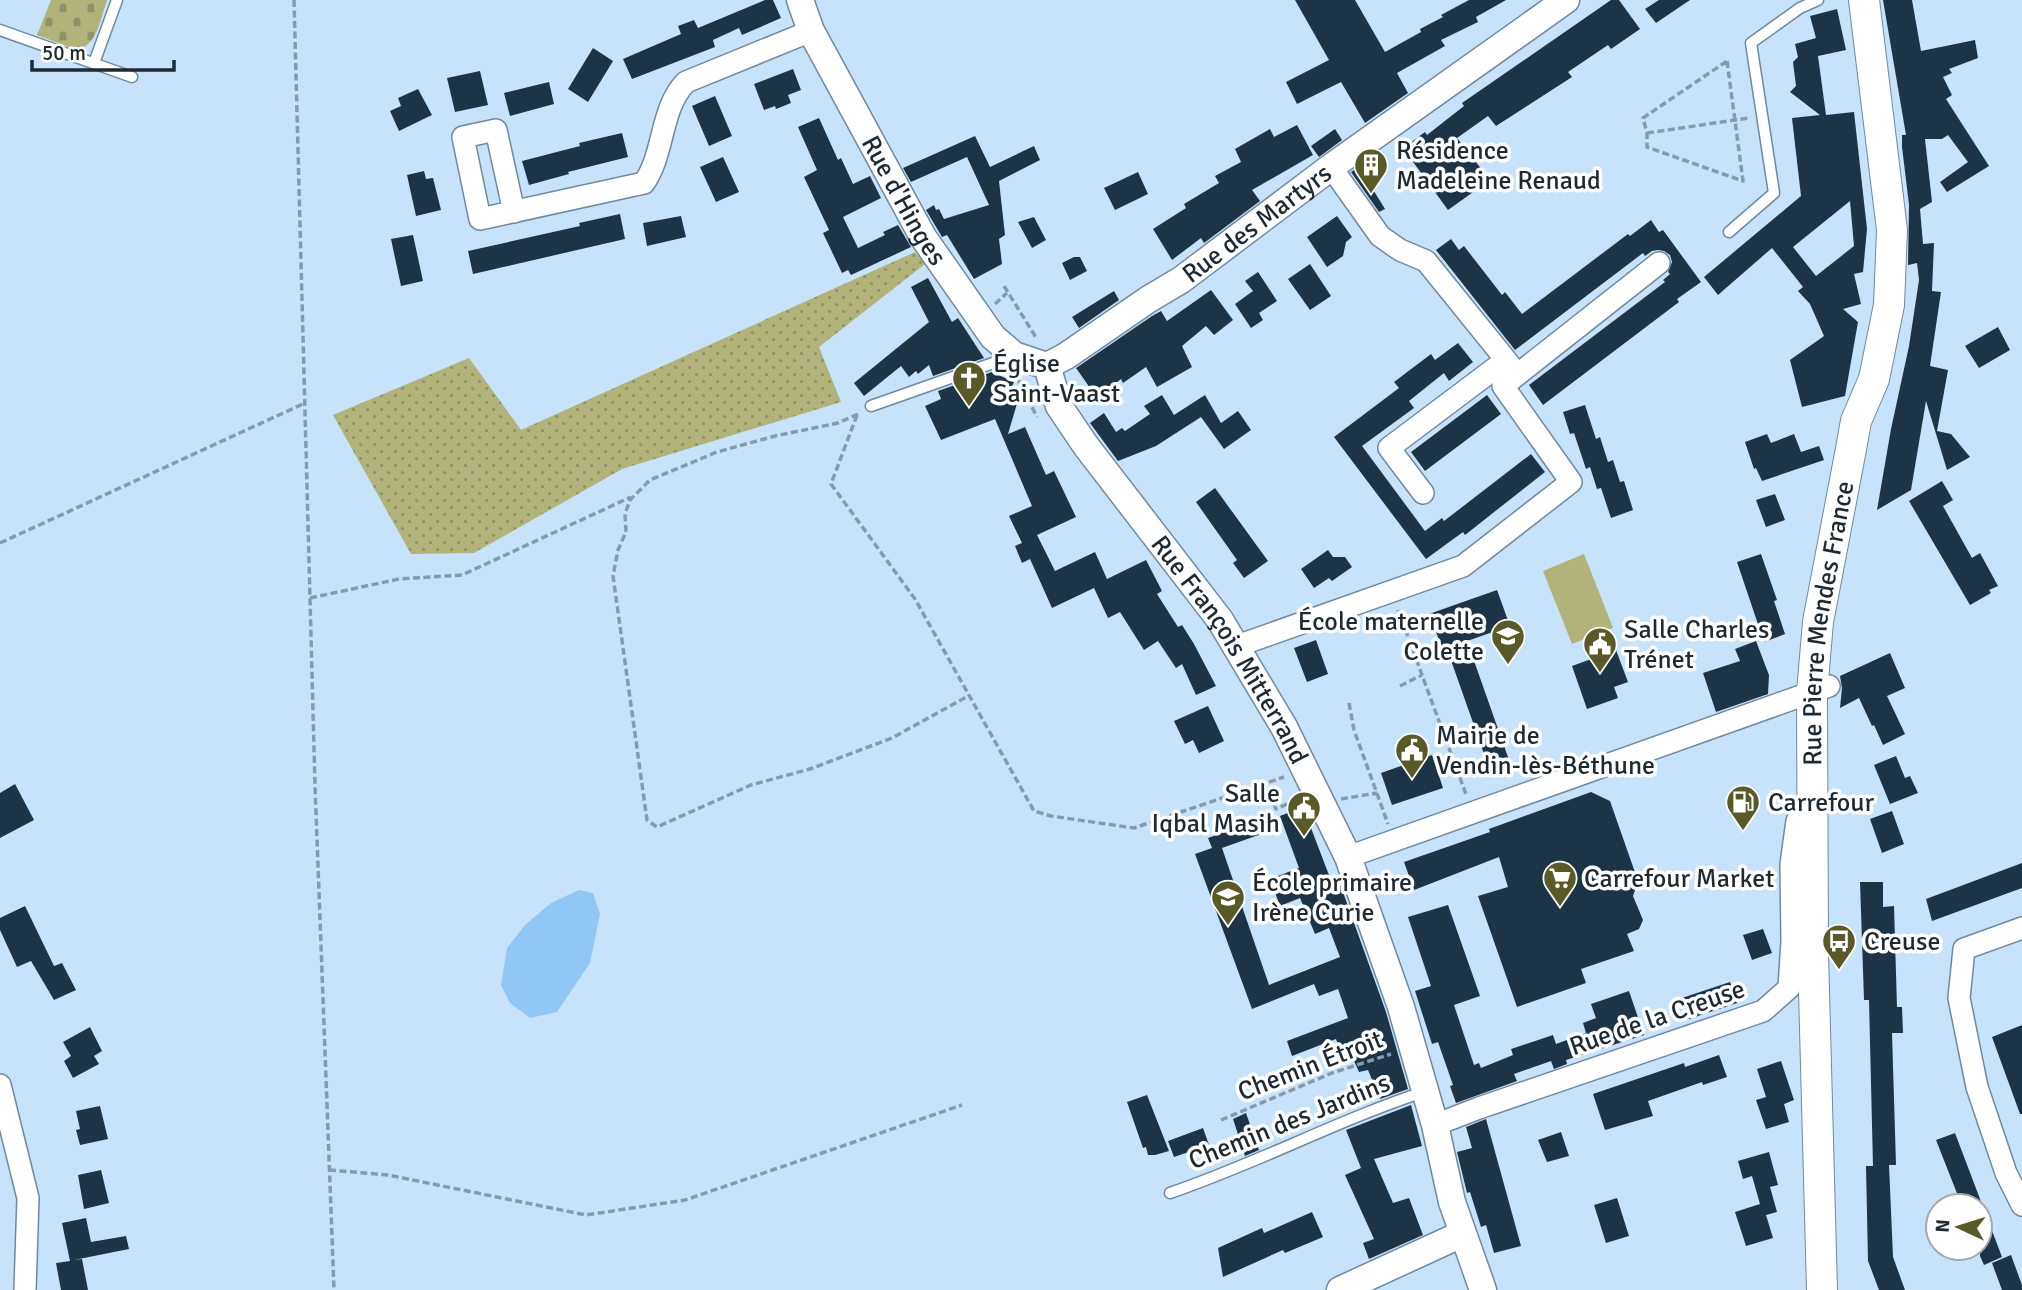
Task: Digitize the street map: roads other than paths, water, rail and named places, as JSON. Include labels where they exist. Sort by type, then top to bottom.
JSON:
[{"type":"main road","name":"Rue Pierre Mendes France","points":[[1841,1290],[1828,755],[1820,689],[1818,622],[1857,421],[1874,379],[1889,304],[1892,230],[1864,0]]},
{"type":"main road","name":"Rue Pierre Mendes France","points":[[1820,689],[1810,799],[1822,1290]]},
{"type":"street","name":"Rue d'Hinges","points":[[800,0],[811,31],[923,237],[993,337],[1004,359],[1056,361]]},
{"type":"street","name":"Rue des Martyrs","points":[[1056,361],[1181,280],[1555,3]]},
{"type":"street","points":[[514,212],[644,183],[653,169],[675,93],[686,82],[811,31]]},
{"type":"street","points":[[1331,167],[1380,236],[1400,250],[1426,261],[1512,367]]},
{"type":"street","points":[[1423,493],[1389,448],[1512,367],[1659,263]]},
{"type":"street","name":"Rue François Mitterrand","points":[[1056,361],[1059,406],[1086,446],[1237,646],[1284,727],[1348,857],[1413,1048],[1435,1125],[1452,1202],[1483,1290]]},
{"type":"street","points":[[1237,646],[1463,566],[1571,482],[1503,386],[1512,367]]},
{"type":"street","points":[[1348,857],[1820,689]]},
{"type":"street","name":"Rue de la Creuse","points":[[1435,1125],[1763,1012],[1789,988],[1792,941],[1791,864],[1797,821],[1810,799]]},
{"type":"street","points":[[2022,928],[1964,949],[1959,998],[1977,1087],[2006,1173],[2022,1205]]},
{"type":"street","points":[[0,1085],[28,1198],[25,1290]]},
{"type":"street","points":[[1340,1290],[1462,1234]]},
{"type":"lane","points":[[94,63],[117,0]]},
{"type":"lane","points":[[1730,232],[1774,193],[1751,43],[1800,8],[1818,0]]},
{"type":"lane","points":[[0,30],[132,76]]},
{"type":"lane","points":[[870,406],[1004,359]]},
{"type":"lane","name":"Chemin des Jardins","points":[[1170,1193],[1222,1175],[1369,1110],[1426,1091]]},
{"type":"water","points":[[579,890],[593,893],[600,914],[590,963],[557,1012],[530,1018],[510,1003],[501,985],[507,948],[525,925],[551,903]]},
{"type":"place","name":"Résidence Madeleine Renaud","points":[[1371,195]]},
{"type":"place","name":"Église Saint-Vaast","points":[[969,408]]},
{"type":"place","name":"École maternelle Colette","points":[[1508,666]]},
{"type":"place","name":"Salle Charles Trénet","points":[[1600,674]]},
{"type":"place","name":"Mairie de Vendin-lès-Béthune","points":[[1412,780]]},
{"type":"place","name":"Carrefour","points":[[1743,832]]},
{"type":"place","name":"Salle Iqbal Masih","points":[[1304,838]]},
{"type":"place","name":"Carrefour Market","points":[[1560,908]]},
{"type":"place","name":"École primaire Irène Curie","points":[[1228,927]]},
{"type":"place","name":"Creuse","points":[[1839,971]]}]
